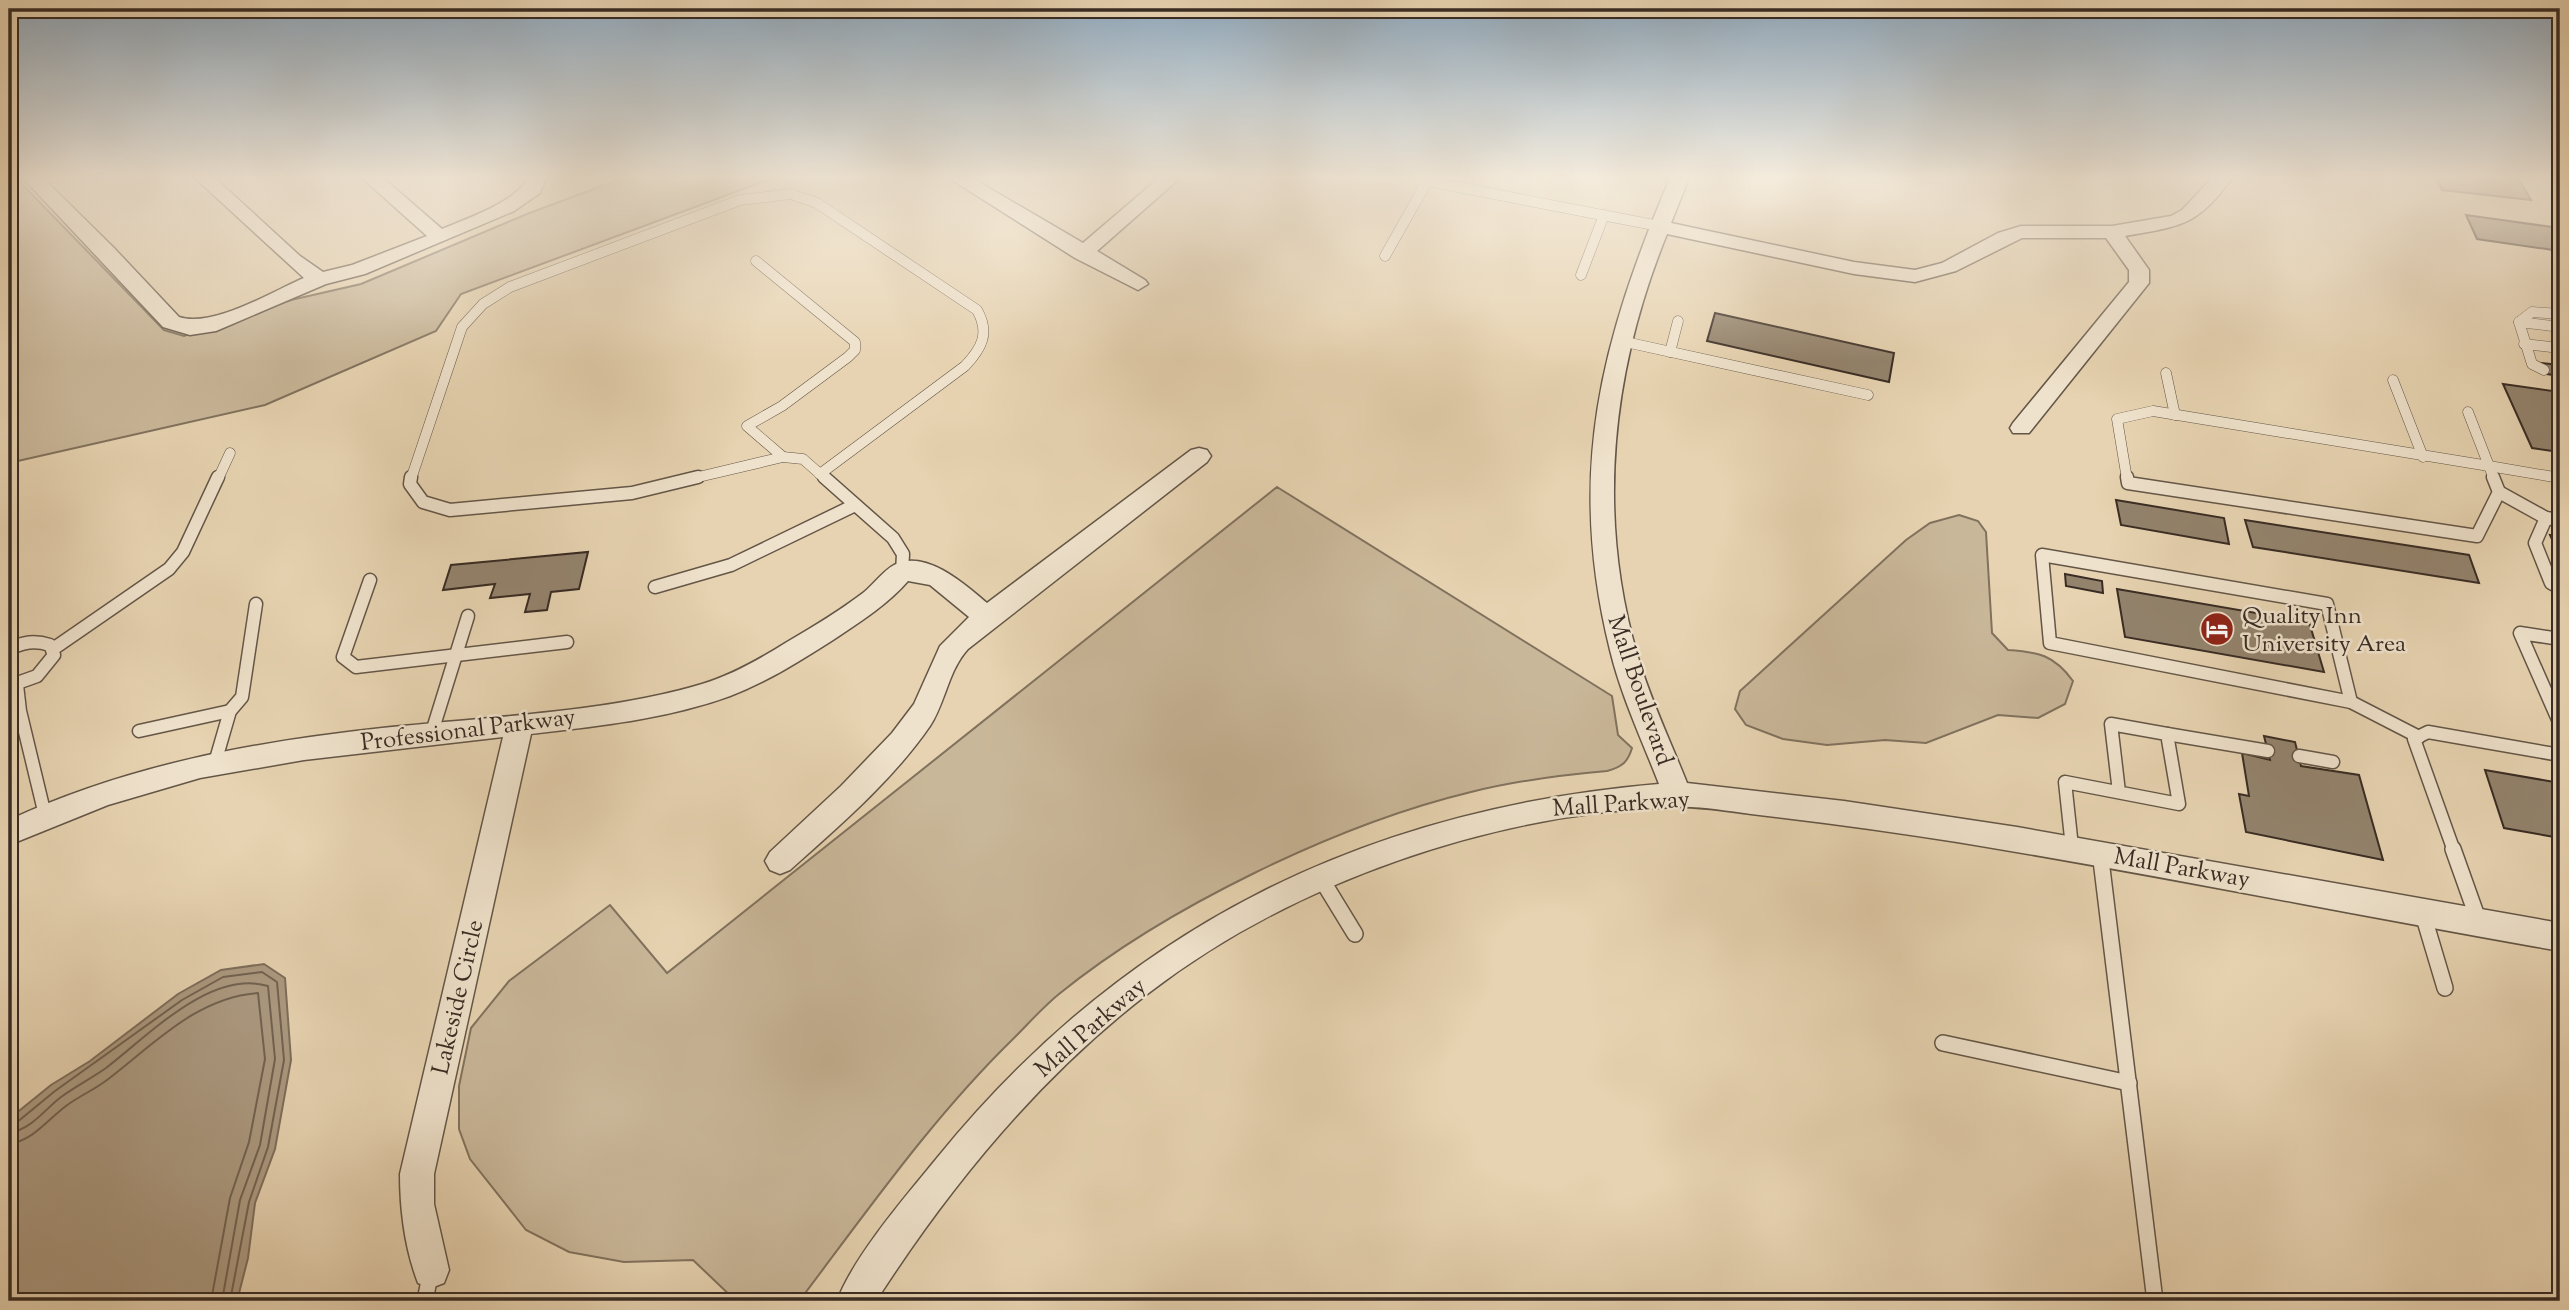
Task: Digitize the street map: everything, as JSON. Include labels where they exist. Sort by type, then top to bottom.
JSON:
[{"type":"street","points":[[93,239],[171,321],[190,328],[216,324],[319,279],[382,262],[435,239]]},
{"type":"street","points":[[270,239],[319,279]]},
{"type":"street","points":[[1058,239],[1138,284]]},
{"type":"street","points":[[1082,254],[1099,239]]},
{"type":"street","name":"Mall Boulevard","points":[[1655,239],[1621,341],[1603,424],[1599,493],[1604,569],[1623,653],[1677,794]]},
{"type":"street","points":[[1720,239],[1854,268],[1915,276],[1950,267],[2001,239]]},
{"type":"street","points":[[2021,428],[2139,283],[2139,270],[2117,239]]},
{"type":"street","points":[[780,860],[826,820],[917,722],[933,697],[944,660],[956,643],[1199,456]]},
{"type":"street","points":[[902,572],[921,570],[937,575],[987,617]]},
{"type":"street","name":"Professional Parkway","points":[[9,833],[113,789],[264,755],[432,732],[520,724],[685,699],[722,688],[771,666],[863,608],[887,590],[902,572]]},
{"type":"street","name":"Lakeside Circle","points":[[431,1270],[417,1204],[416,1174],[520,724]]},
{"type":"street","name":"Mall Parkway","points":[[855,1301],[928,1194],[1003,1105],[1082,1027],[1136,984],[1192,946],[1248,913],[1322,880],[1421,840],[1540,809],[1677,794],[1817,808],[2086,850],[2560,937]]},
{"type":"lane","points":[[637,239],[510,287],[487,299],[472,311],[462,327],[413,466],[410,484],[423,502],[450,510],[632,493],[783,457],[803,459],[853,506],[893,538],[903,554],[902,572]]},
{"type":"lane","points":[[820,474],[965,366],[979,352],[987,336],[984,321],[976,310],[871,239]]},
{"type":"lane","points":[[1385,256],[1394,239]]},
{"type":"lane","points":[[1581,275],[1595,239]]},
{"type":"lane","points":[[756,261],[855,342],[855,350],[848,357],[782,406],[747,426],[783,457]]},
{"type":"lane","points":[[2519,322],[2532,312],[2560,314]]},
{"type":"lane","points":[[1670,352],[1678,321]]},
{"type":"lane","points":[[2519,322],[2560,327]]},
{"type":"lane","points":[[2519,322],[2532,364],[2544,370]]},
{"type":"lane","points":[[1621,341],[1868,395]]},
{"type":"lane","points":[[2524,344],[2560,348]]},
{"type":"lane","points":[[2166,373],[2175,415]]},
{"type":"lane","points":[[2393,380],[2423,457]]},
{"type":"lane","points":[[2499,492],[2477,536],[2128,483],[2117,419],[2153,411],[2560,478]]},
{"type":"lane","points":[[2468,412],[2499,492],[2546,518],[2560,520]]},
{"type":"lane","points":[[53,649],[169,569],[183,552],[230,453]]},
{"type":"lane","points":[[654,587],[689,580],[821,523],[853,506]]},
{"type":"lane","points":[[2546,518],[2535,543],[2551,583],[2560,588]]},
{"type":"lane","points":[[2351,702],[2327,604],[2042,555],[2050,643],[2351,702],[2419,737]]},
{"type":"lane","points":[[370,580],[344,657],[356,667],[567,642]]},
{"type":"lane","points":[[214,766],[230,711],[242,697],[256,604]]},
{"type":"lane","points":[[432,732],[468,616]]},
{"type":"lane","points":[[2560,639],[2520,633],[2560,724]]},
{"type":"lane","points":[[9,649],[34,641],[50,645],[53,649],[54,655],[45,669],[13,685],[45,816]]},
{"type":"lane","points":[[139,731],[230,711]]},
{"type":"lane","points":[[2119,792],[2111,724],[2268,751]]},
{"type":"lane","points":[[2479,922],[2414,740],[2428,732],[2560,755]]},
{"type":"lane","points":[[2155,1301],[2129,1083],[2086,850],[2065,782],[2179,804],[2167,734]]},
{"type":"lane","points":[[2299,756],[2333,762]]},
{"type":"lane","points":[[1322,880],[1355,934]]},
{"type":"lane","points":[[2422,911],[2445,988]]},
{"type":"lane","points":[[1943,1043],[2129,1083]]},
{"type":"lane","points":[[425,1301],[431,1270]]},
{"type":"shaded area","points":[[9,239],[76,239],[164,330],[184,336],[291,300],[361,284],[467,239],[609,239],[461,294],[436,331],[265,405],[9,463]]},
{"type":"shaded area","points":[[1277,487],[1612,696],[1618,735],[1632,748],[1629,757],[1620,766],[1607,771],[1538,779],[1471,792],[1365,825],[1255,873],[1149,931],[1059,994],[985,1068],[930,1130],[803,1296],[795,1301],[736,1301],[693,1260],[624,1262],[569,1252],[526,1230],[470,1159],[459,1129],[459,1086],[471,1028],[509,981],[610,905],[667,973]]},
{"type":"shaded area","points":[[1959,515],[1978,521],[1986,532],[1992,633],[2008,650],[2045,656],[2059,665],[2073,681],[2065,704],[2038,718],[1998,715],[1926,743],[1885,740],[1827,745],[1783,739],[1746,725],[1735,709],[1740,691],[1906,540],[1930,523]]},
{"type":"water","points":[[264,964],[285,978],[291,1060],[275,1149],[255,1203],[248,1258],[237,1301],[9,1301],[9,1119],[51,1085],[90,1061],[178,994],[221,970]]},
{"type":"building","points":[[2478,239],[2559,239],[2560,251]]},
{"type":"building","points":[[1715,313],[1894,353],[1889,382],[1707,341]]},
{"type":"building","points":[[2541,363],[2560,365],[2560,376],[2547,374]]},
{"type":"building","points":[[2503,384],[2560,392],[2560,452],[2532,448]]},
{"type":"building","points":[[2116,500],[2224,518],[2229,544],[2121,525]]},
{"type":"building","points":[[2245,520],[2469,555],[2479,583],[2253,547]]},
{"type":"building","points":[[2550,535],[2560,536],[2560,557]]},
{"type":"building","points":[[588,552],[579,589],[551,592],[547,610],[525,612],[530,594],[490,598],[495,584],[443,590],[451,565]]},
{"type":"building","points":[[2065,574],[2102,581],[2103,593],[2066,586]]},
{"type":"building","name":"Quality Inn University Area","points":[[2117,589],[2309,622],[2324,672],[2125,637]]},
{"type":"building","points":[[2264,736],[2295,742],[2301,766],[2359,775],[2383,860],[2246,832],[2239,794],[2249,796],[2242,753],[2270,760]]},
{"type":"building","points":[[2485,770],[2560,783],[2560,838],[2504,828]]},
{"type":"place","name":"Quality Inn University Area","points":[[2217,629]]}]
